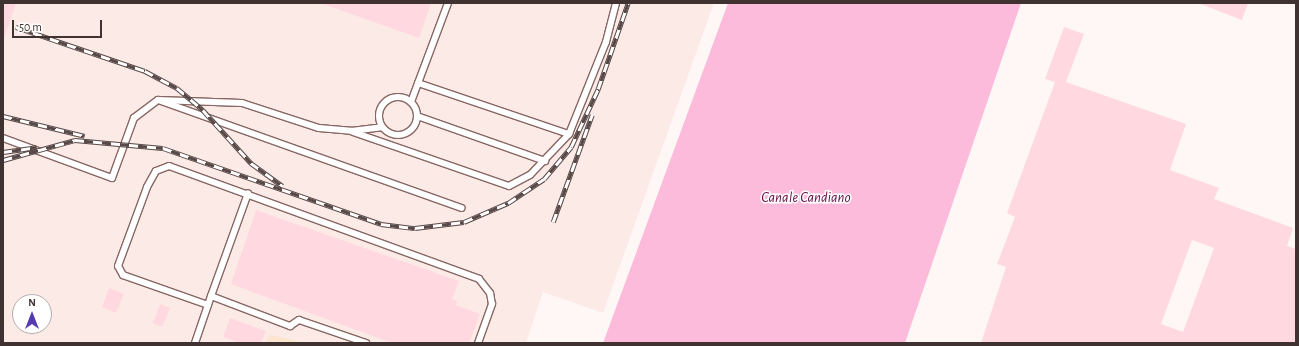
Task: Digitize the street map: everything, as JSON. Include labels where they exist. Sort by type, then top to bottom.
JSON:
[{"type":"lane","points":[[411,102],[448,3]]},
{"type":"lane","points":[[351,131],[509,186],[530,175],[545,161],[569,134],[606,42],[616,3]]},
{"type":"lane","points":[[418,83],[569,134]]},
{"type":"lane","points":[[399,96],[411,102],[417,116],[414,126],[404,134],[392,135],[382,127],[378,116],[386,100],[399,96]]},
{"type":"lane","points":[[3,138],[112,178],[134,118],[158,100],[242,103],[319,128],[351,131],[382,127]]},
{"type":"lane","points":[[158,100],[461,208]]},
{"type":"lane","points":[[417,116],[545,161]]},
{"type":"lane","points":[[208,305],[123,275],[118,266],[156,171],[169,166],[248,193],[479,278],[490,293],[492,304],[478,343]]},
{"type":"lane","points":[[195,343],[248,193]]},
{"type":"lane","points":[[211,296],[290,326],[298,320],[366,343]]},
{"type":"shaded area","points":[[3,3],[714,3],[603,313],[543,292],[526,343],[3,343]]},
{"type":"shaded area","points":[[269,335],[294,340],[303,343],[266,343]]},
{"type":"water","name":"Canale Candiano","points":[[728,3],[1021,3],[905,343],[603,343]]},
{"type":"building","points":[[3,3],[16,3],[5,36],[3,36]]},
{"type":"building","points":[[320,3],[431,3],[419,38]]},
{"type":"building","points":[[1198,3],[1248,3],[1242,20]]},
{"type":"building","points":[[1064,27],[1084,34],[1066,82],[1186,124],[1170,170],[1219,188],[1214,199],[1293,228],[1287,246],[1296,249],[1296,343],[981,343],[1006,267],[997,264],[1015,217],[1007,213],[1055,82],[1045,79]],"holes":[[[1192,240],[1214,248],[1183,332],[1161,324]]]},
{"type":"building","points":[[256,210],[459,281],[452,299],[457,301],[456,305],[480,314],[469,343],[392,343],[231,284]]},
{"type":"building","points":[[109,288],[124,294],[116,313],[102,307]]},
{"type":"building","points":[[160,304],[170,308],[162,327],[153,323]]},
{"type":"building","points":[[230,318],[266,331],[261,343],[239,343],[223,337]]},
{"type":"railway","points":[[3,160],[75,140],[163,148],[381,224],[415,228],[464,222],[508,203],[544,179],[571,147],[598,89],[628,3]]},
{"type":"railway","points":[[16,27],[145,71],[177,88],[203,110],[251,163],[283,186]]},
{"type":"railway","points":[[553,222],[592,115]]},
{"type":"railway","points":[[3,116],[85,136]]},
{"type":"railway","points":[[3,152],[37,147]]}]
